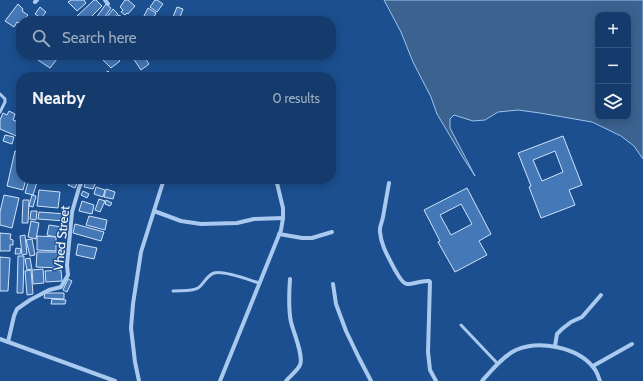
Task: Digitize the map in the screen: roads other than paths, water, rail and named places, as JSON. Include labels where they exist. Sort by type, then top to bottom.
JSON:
[{"type":"street","points":[[388,183],[380,234],[387,255],[404,282],[409,284],[426,280],[430,282],[428,352],[430,370],[436,381]]},
{"type":"street","name":"Vhed Street","points":[[8,342],[17,309],[49,290],[61,287],[68,275],[67,265],[72,212],[81,184]]},
{"type":"street","points":[[139,381],[135,362],[132,328],[133,304],[141,252],[162,184]]},
{"type":"street","points":[[220,381],[281,230],[283,208],[277,184]]},
{"type":"street","points":[[154,211],[181,221],[201,224],[238,223],[254,219],[283,218]]},
{"type":"street","points":[[279,234],[302,238],[312,238],[332,232]]},
{"type":"street","points":[[286,381],[300,365],[301,360],[296,336],[291,324],[289,300],[290,278]]},
{"type":"street","points":[[333,284],[336,304],[346,331],[371,381]]},
{"type":"street","points":[[555,346],[557,334],[571,322],[582,317],[601,295]]},
{"type":"street","points":[[0,339],[115,381]]},
{"type":"street","points":[[593,366],[632,344]]},
{"type":"street","points":[[482,381],[497,363],[514,351],[524,347],[542,345],[555,346],[582,357],[593,366],[600,381]]},
{"type":"lane","points":[[0,94],[5,99],[5,102],[0,112]]},
{"type":"lane","points":[[173,291],[193,290],[198,288],[208,276],[214,273],[222,272],[260,283]]},
{"type":"lane","points":[[461,325],[497,363]]},
{"type":"water","points":[[384,0],[643,0],[643,159],[634,146],[621,136],[592,122],[518,110],[498,112],[485,120],[473,121],[454,115],[450,119],[450,128],[475,176],[437,114],[431,97],[413,62],[401,32]]}]
